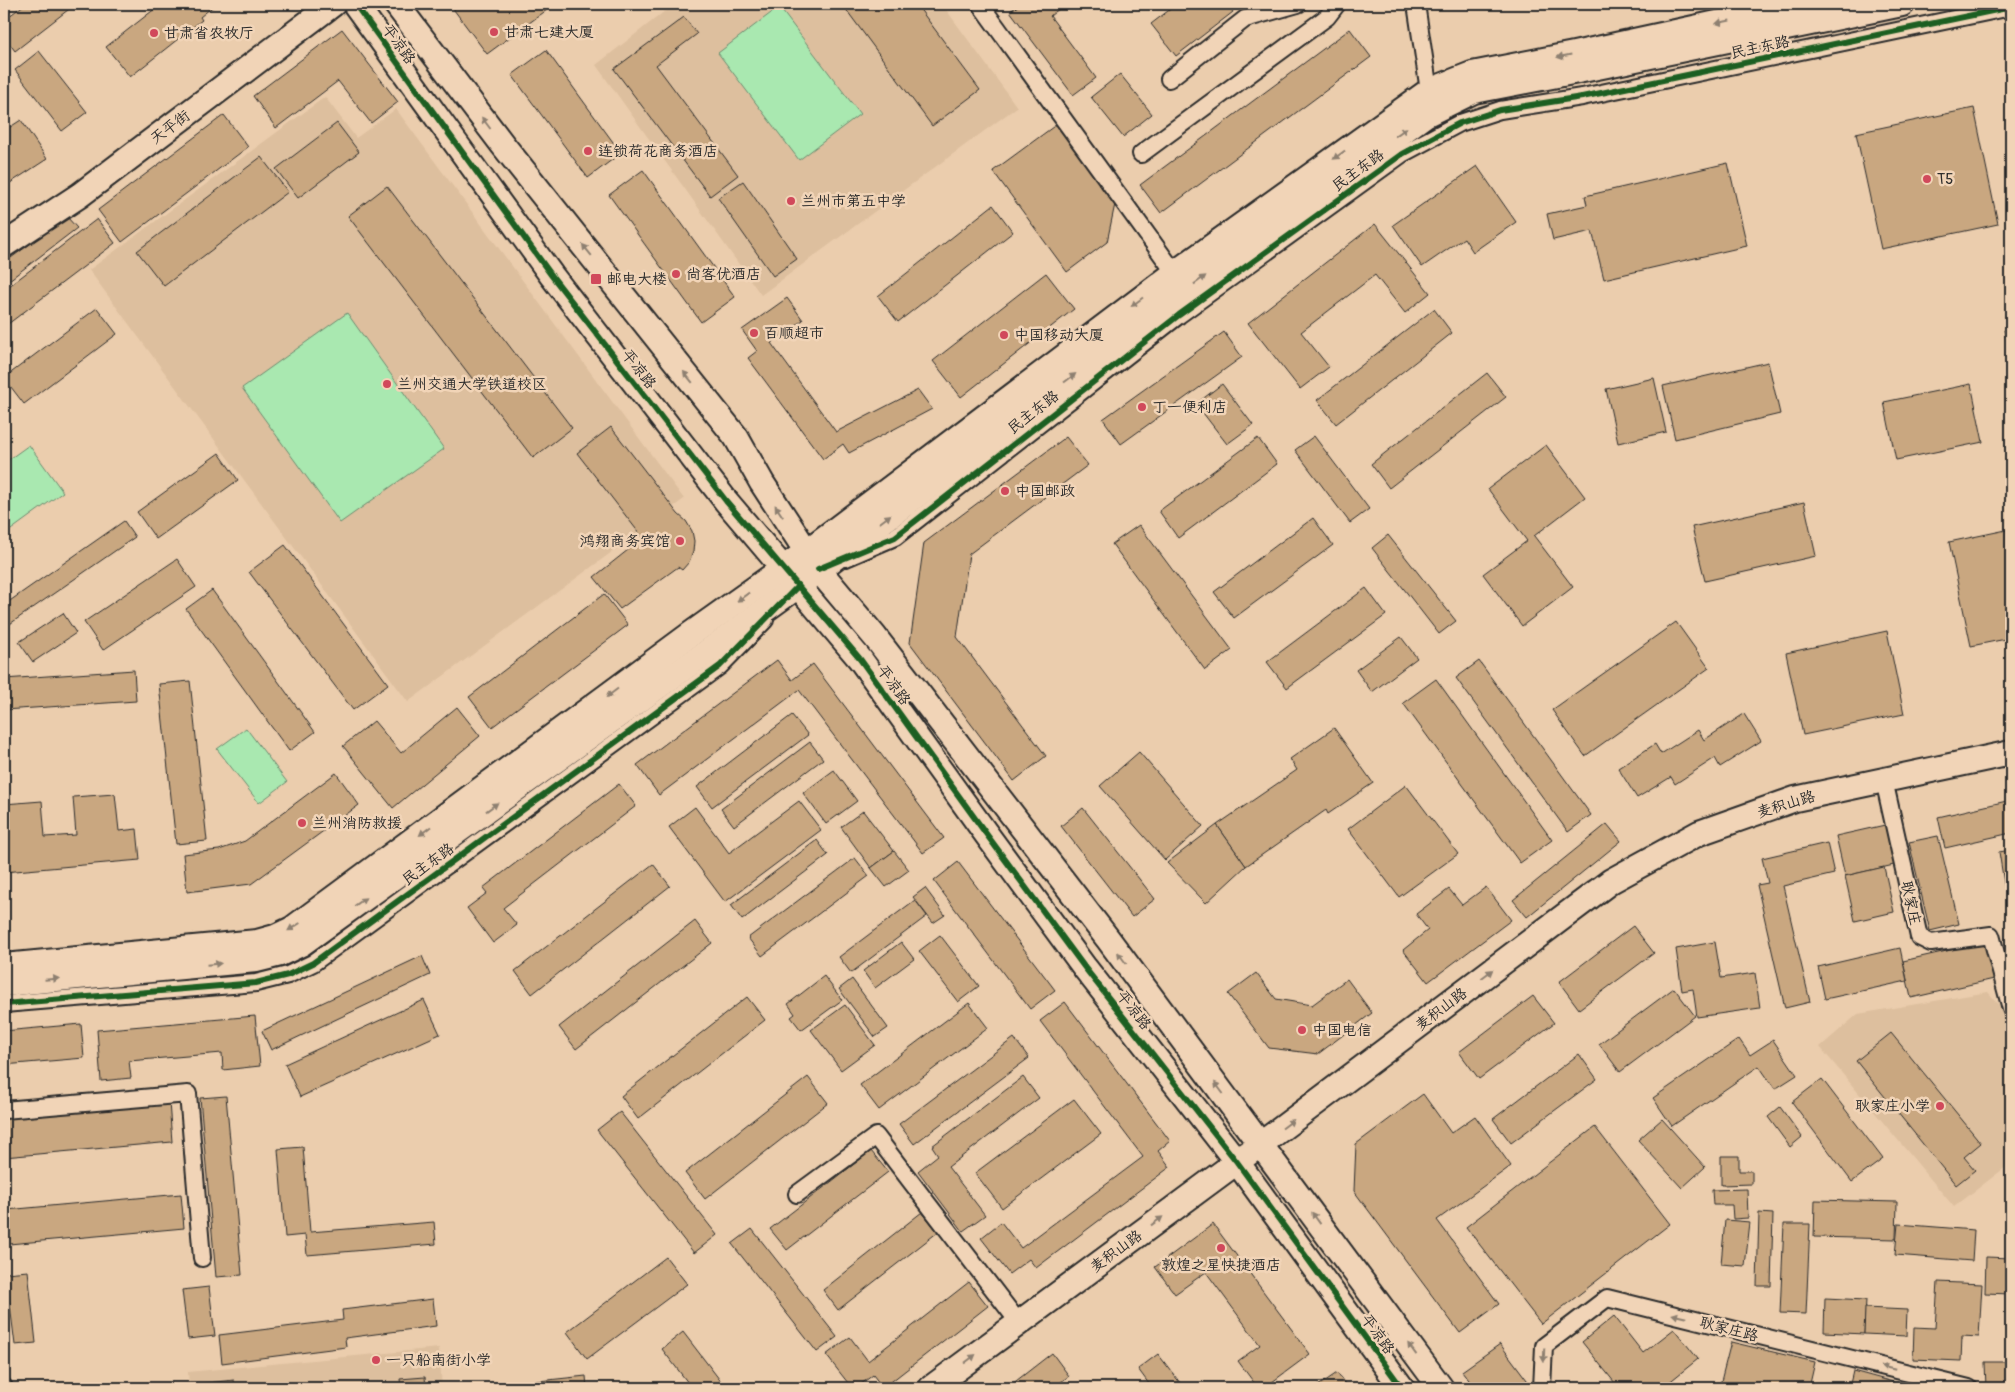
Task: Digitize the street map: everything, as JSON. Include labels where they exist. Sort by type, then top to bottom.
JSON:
[{"type":"street","name":"天平街","points":[[4,245],[80,195],[333,4]]},
{"type":"street","name":"平凉路","points":[[355,4],[552,276],[726,501],[860,659],[987,836],[1085,968],[1237,1162],[1402,1388]]},
{"type":"street","name":"平凉路","points":[[396,4],[503,145],[736,437],[762,484],[812,561],[875,637],[1108,939],[1441,1388]]},
{"type":"street","points":[[980,4],[1175,273]]},
{"type":"street","points":[[1169,79],[1245,19],[1298,4]]},
{"type":"street","points":[[1142,154],[1327,17],[1337,4]]},
{"type":"street","points":[[1416,4],[1429,91]]},
{"type":"street","name":"民主东路","points":[[4,1004],[256,982],[288,975],[313,963],[720,666],[798,586],[812,561],[1175,273],[1429,91],[1472,74],[1804,4]]},
{"type":"street","name":"民主东路","points":[[812,561],[1425,115],[1474,91],[1902,4]]},
{"type":"street","name":"民主东路","points":[[4,966],[257,942],[275,937],[292,929],[782,568],[895,537],[1179,315],[1402,154],[1460,124],[1500,110],[1582,97],[2011,7]]},
{"type":"street","points":[[1578,71],[1582,97]]},
{"type":"street","name":"民主东路","points":[[4,984],[256,960],[280,954],[301,944],[798,586]]},
{"type":"street","name":"麦积山路","points":[[931,1388],[1237,1162],[1611,881],[1699,833],[1795,799],[2011,753]]},
{"type":"street","name":"耿家庄","points":[[1884,780],[1919,937],[1931,943],[1991,935],[2011,1009]]},
{"type":"street","points":[[4,1110],[188,1094],[202,1258]]},
{"type":"street","points":[[797,1194],[876,1136],[1019,1323]]},
{"type":"street","name":"耿家庄路","points":[[1542,1388],[1544,1346],[1606,1298],[1969,1388]]},
{"type":"shaded area","name":"兰州市第五中学","points":[[674,4],[942,4],[1017,107],[761,295],[596,65]]},
{"type":"shaded area","name":"兰州交通大学铁道校区","points":[[325,97],[356,138],[396,109],[684,499],[408,702],[89,270]]},
{"type":"shaded area","name":"耿家庄小学","points":[[1988,992],[2001,1007],[2011,1049],[2011,1163],[1954,1207],[1820,1047],[1858,1014]]},
{"type":"shaded area","name":"一只船南街小学","points":[[439,1348],[442,1388],[189,1388],[188,1372]]},
{"type":"green space","points":[[779,7],[860,114],[799,160],[718,53]]},
{"type":"green space","points":[[347,313],[444,449],[340,523],[242,388]]},
{"type":"green space","points":[[29,445],[63,492],[4,535],[4,463]]},
{"type":"green space","points":[[246,728],[287,782],[259,803],[217,749]]},
{"type":"building","points":[[25,4],[71,4],[73,6],[15,51],[4,36],[4,20]]},
{"type":"building","name":"甘肃省农牧厅","points":[[161,4],[216,4],[200,17],[202,20],[130,77],[106,47]]},
{"type":"building","name":"甘肃七建大厦","points":[[455,4],[555,4],[487,54],[454,10]]},
{"type":"building","points":[[842,4],[916,4],[980,90],[932,126]]},
{"type":"building","points":[[1021,4],[1065,4],[1050,16],[1096,78],[1073,95],[1010,11]]},
{"type":"building","points":[[1177,4],[1227,4],[1233,12],[1176,56],[1151,24]]},
{"type":"building","points":[[1483,4],[1511,4],[1490,8]]},
{"type":"building","points":[[684,17],[697,34],[656,65],[738,175],[710,196],[614,69]]},
{"type":"building","points":[[342,29],[398,102],[371,123],[338,81],[276,128],[253,96]]},
{"type":"building","points":[[1350,29],[1371,57],[1161,213],[1140,185]]},
{"type":"building","points":[[546,50],[621,153],[588,178],[512,75]]},
{"type":"building","points":[[39,51],[87,112],[62,131],[15,70]]},
{"type":"building","points":[[1120,74],[1152,114],[1123,137],[1091,97]]},
{"type":"building","name":"T5","points":[[1974,108],[1998,224],[1881,249],[1856,133]]},
{"type":"building","points":[[224,115],[248,147],[122,242],[98,210]]},
{"type":"building","points":[[21,120],[47,159],[4,187],[4,131]]},
{"type":"building","points":[[337,123],[359,152],[298,198],[276,169]]},
{"type":"building","points":[[1057,124],[1115,204],[1107,242],[1067,272],[993,171]]},
{"type":"building","points":[[261,157],[288,192],[164,286],[137,251]]},
{"type":"building","points":[[1728,163],[1747,246],[1604,279],[1592,231],[1553,240],[1547,214],[1587,205],[1585,196]]},
{"type":"building","points":[[1477,166],[1516,222],[1473,252],[1464,238],[1422,267],[1393,225]]},
{"type":"building","points":[[643,170],[735,297],[701,322],[609,195]]},
{"type":"building","points":[[743,181],[797,259],[773,276],[718,198]]},
{"type":"building","points":[[387,186],[572,428],[533,458],[348,216]]},
{"type":"building","points":[[993,205],[1013,232],[898,322],[878,296]]},
{"type":"building","points":[[67,217],[77,228],[4,284],[4,263]]},
{"type":"building","points":[[97,219],[115,243],[4,327],[4,290]]},
{"type":"building","points":[[1375,224],[1430,293],[1405,313],[1375,275],[1301,332],[1329,367],[1300,389],[1248,323]]},
{"type":"building","name":"中国移动大厦","points":[[1046,273],[1074,309],[961,397],[933,361]]},
{"type":"building","points":[[787,298],[803,320],[771,343],[836,432],[918,390],[932,409],[849,453],[843,444],[823,459],[748,358],[757,351],[742,330]]},
{"type":"building","points":[[97,308],[117,334],[24,404],[4,378]]},
{"type":"building","points":[[1434,309],[1452,333],[1336,424],[1317,400]]},
{"type":"building","points":[[2011,329],[2011,363],[2004,330]]},
{"type":"building","points":[[1224,332],[1242,357],[1121,444],[1103,419]]},
{"type":"building","points":[[1768,362],[1780,414],[1675,439],[1663,386]]},
{"type":"building","points":[[1487,373],[1506,397],[1389,488],[1371,464]]},
{"type":"building","points":[[1654,378],[1666,432],[1618,443],[1606,389]]},
{"type":"building","points":[[1222,384],[1253,425],[1227,444],[1196,404]]},
{"type":"building","points":[[1971,384],[1983,442],[1896,460],[1884,402]]},
{"type":"building","points":[[611,427],[678,514],[686,521],[692,531],[694,541],[693,552],[689,562],[682,570],[678,567],[620,609],[594,577],[643,538],[577,453]]},
{"type":"building","points":[[1314,436],[1369,509],[1350,523],[1295,450]]},
{"type":"building","points":[[1066,437],[1088,465],[969,554],[957,637],[1046,756],[1014,781],[910,643],[924,543]]},
{"type":"building","points":[[1258,438],[1277,464],[1178,538],[1159,511]]},
{"type":"building","points":[[1546,445],[1585,497],[1534,536],[1573,587],[1522,626],[1483,574],[1527,541],[1488,489]]},
{"type":"building","points":[[219,453],[238,480],[156,539],[137,512]]},
{"type":"building","points":[[1804,502],[1816,556],[1705,581],[1692,527]]},
{"type":"building","points":[[1313,518],[1333,545],[1234,618],[1214,592]]},
{"type":"building","points":[[124,521],[135,537],[4,628],[4,605]]},
{"type":"building","points":[[1139,525],[1232,650],[1205,670],[1112,544]]},
{"type":"building","points":[[2011,529],[2011,638],[1971,646],[1949,542]]},
{"type":"building","points":[[1388,535],[1456,621],[1439,634],[1372,548]]},
{"type":"building","points":[[285,545],[388,684],[353,710],[249,572]]},
{"type":"building","points":[[177,559],[196,587],[103,650],[84,622]]},
{"type":"building","points":[[1366,588],[1386,615],[1287,688],[1267,662]]},
{"type":"building","points":[[212,590],[315,732],[289,751],[186,609]]},
{"type":"building","points":[[604,594],[628,625],[492,727],[469,697]]},
{"type":"building","points":[[63,613],[76,633],[33,662],[19,642]]},
{"type":"building","points":[[1676,622],[1709,668],[1585,756],[1552,710]]},
{"type":"building","points":[[1887,631],[1904,714],[1803,735],[1786,653]]},
{"type":"building","points":[[1401,637],[1417,658],[1372,692],[1356,670]]},
{"type":"building","points":[[777,660],[792,680],[813,664],[944,838],[923,853],[799,690],[659,795],[637,765]]},
{"type":"building","points":[[1479,661],[1591,815],[1568,832],[1456,678]]},
{"type":"building","points":[[134,670],[136,701],[4,710],[4,679]]},
{"type":"building","points":[[1436,679],[1552,840],[1520,863],[1403,703]]},
{"type":"building","points":[[190,681],[207,841],[176,844],[159,684]]},
{"type":"building","points":[[457,707],[480,736],[393,808],[343,746],[374,721],[401,753]]},
{"type":"building","points":[[1744,714],[1761,741],[1720,767],[1715,758],[1675,784],[1671,777],[1637,798],[1618,768],[1655,744],[1661,754],[1698,730],[1704,740]]},
{"type":"building","points":[[792,715],[808,735],[712,807],[697,787]]},
{"type":"building","points":[[1334,728],[1373,783],[1328,814],[1326,810],[1246,866],[1217,825],[1297,770],[1290,759]]},
{"type":"building","points":[[810,742],[823,759],[734,826],[721,809]]},
{"type":"building","points":[[1139,752],[1203,826],[1165,860],[1100,786]]},
{"type":"building","points":[[834,770],[857,801],[826,824],[803,793]]},
{"type":"building","name":"兰州消防救援","points":[[336,773],[359,805],[251,884],[187,892],[183,854],[219,850],[245,841]]},
{"type":"building","points":[[619,784],[636,806],[503,908],[517,925],[493,943],[467,908],[487,893],[483,888]]},
{"type":"building","points":[[1406,785],[1458,854],[1399,897],[1348,829]]},
{"type":"building","points":[[115,794],[119,831],[137,829],[140,860],[4,872],[4,804],[42,801],[45,837],[76,835],[73,797]]},
{"type":"building","points":[[2011,800],[2011,833],[1945,848],[1938,817]]},
{"type":"building","points":[[799,801],[821,830],[725,902],[669,827],[695,807],[729,853]]},
{"type":"building","points":[[1083,808],[1155,899],[1132,917],[1061,826]]},
{"type":"building","points":[[863,811],[894,851],[871,868],[841,827]]},
{"type":"building","points":[[1607,824],[1621,841],[1527,917],[1513,900]]},
{"type":"building","points":[[1217,825],[1246,866],[1206,903],[1167,863]]},
{"type":"building","points":[[1885,825],[1894,865],[1845,876],[1836,836]]},
{"type":"building","points":[[1938,836],[1959,924],[1930,931],[1909,842]]},
{"type":"building","points":[[817,840],[828,855],[742,920],[731,905]]},
{"type":"building","points":[[1827,843],[1834,874],[1783,886],[1810,1002],[1785,1008],[1757,885],[1768,883],[1762,858]]},
{"type":"building","points":[[2011,850],[2011,926],[1999,852]]},
{"type":"building","points":[[894,851],[909,870],[886,887],[871,868]]},
{"type":"building","points":[[855,858],[869,876],[762,956],[748,938]]},
{"type":"building","points":[[958,862],[1055,990],[1030,1009],[934,881]]},
{"type":"building","points":[[653,864],[670,886],[532,994],[515,971]]},
{"type":"building","points":[[1884,867],[1894,912],[1855,921],[1845,876]]},
{"type":"building","points":[[1486,887],[1511,920],[1428,982],[1403,950],[1428,930],[1416,914],[1449,889],[1462,905]]},
{"type":"building","points":[[925,888],[945,915],[933,923],[913,897]]},
{"type":"building","points":[[915,900],[927,916],[851,973],[839,957]]},
{"type":"building","points":[[695,921],[712,943],[576,1049],[559,1027]]},
{"type":"building","points":[[1633,926],[1654,953],[1579,1009],[1559,982]]},
{"type":"building","points":[[940,935],[979,986],[958,1002],[919,951]]},
{"type":"building","points":[[901,942],[914,959],[875,988],[863,971]]},
{"type":"building","points":[[1715,942],[1721,978],[1755,973],[1760,1008],[1697,1017],[1693,989],[1682,991],[1676,949]]},
{"type":"building","points":[[1986,942],[1994,979],[1911,998],[1903,961]]},
{"type":"building","points":[[1900,948],[1907,981],[1825,999],[1818,967]]},
{"type":"building","points":[[422,956],[430,975],[271,1050],[262,1031]]},
{"type":"building","name":"中国电信","points":[[1256,973],[1276,999],[1312,1005],[1347,979],[1372,1013],[1318,1054],[1269,1048],[1228,994]]},
{"type":"building","points":[[824,976],[842,1000],[801,1030],[791,1017],[795,1014],[788,1004]]},
{"type":"building","points":[[852,979],[888,1028],[875,1037],[839,989]]},
{"type":"building","points":[[1674,988],[1695,1016],[1620,1072],[1599,1044]]},
{"type":"building","points":[[1533,996],[1554,1023],[1479,1079],[1459,1052]]},
{"type":"building","points":[[747,997],[765,1020],[638,1119],[621,1096]]},
{"type":"building","points":[[424,1000],[440,1034],[300,1097],[285,1064]]},
{"type":"building","points":[[1065,1002],[1170,1141],[1158,1151],[1170,1167],[1036,1268],[1029,1259],[1009,1274],[981,1238],[1001,1222],[1021,1248],[1143,1157],[1040,1021]]},
{"type":"building","points":[[969,1003],[988,1028],[879,1110],[860,1085]]},
{"type":"building","points":[[845,1005],[875,1045],[841,1070],[811,1030]]},
{"type":"building","points":[[255,1016],[260,1066],[223,1070],[222,1053],[129,1061],[131,1078],[101,1081],[97,1030]]},
{"type":"building","points":[[81,1024],[84,1058],[4,1065],[4,1031]]},
{"type":"building","points":[[1891,1033],[1981,1143],[1964,1157],[1975,1170],[1956,1185],[1856,1061]]},
{"type":"building","points":[[1014,1038],[1029,1058],[914,1144],[899,1124]]},
{"type":"building","points":[[1739,1039],[1750,1055],[1773,1040],[1797,1075],[1775,1089],[1759,1066],[1672,1126],[1653,1098]]},
{"type":"building","points":[[1579,1054],[1597,1079],[1511,1143],[1493,1119]]},
{"type":"building","points":[[808,1077],[828,1103],[705,1199],[685,1173]]},
{"type":"building","points":[[1023,1077],[1039,1098],[948,1167],[985,1215],[963,1231],[918,1171],[938,1155],[932,1146]]},
{"type":"building","points":[[1822,1079],[1883,1159],[1852,1182],[1792,1102]]},
{"type":"building","points":[[1423,1094],[1451,1133],[1475,1116],[1511,1166],[1437,1220],[1499,1304],[1460,1333],[1354,1191],[1356,1144]]},
{"type":"building","points":[[226,1096],[242,1275],[216,1277],[200,1098]]},
{"type":"building","points":[[1074,1099],[1101,1134],[1002,1208],[975,1173]]},
{"type":"building","points":[[169,1102],[172,1142],[4,1157],[4,1117]]},
{"type":"building","points":[[1780,1107],[1802,1137],[1790,1147],[1768,1117]]},
{"type":"building","points":[[620,1112],[717,1235],[694,1253],[597,1130]]},
{"type":"building","points":[[1662,1119],[1705,1167],[1682,1188],[1638,1140]]},
{"type":"building","points":[[1595,1127],[1670,1224],[1541,1324],[1466,1227]]},
{"type":"building","points":[[303,1147],[310,1232],[434,1222],[436,1244],[307,1255],[305,1235],[285,1237],[278,1149]]},
{"type":"building","points":[[871,1151],[888,1172],[787,1250],[770,1229]]},
{"type":"building","points":[[1721,1156],[1739,1156],[1739,1171],[1752,1171],[1752,1184],[1721,1185]]},
{"type":"building","points":[[2007,1175],[2011,1175],[2011,1239],[2009,1239]]},
{"type":"building","points":[[1747,1189],[1748,1218],[1733,1219],[1732,1205],[1713,1205],[1712,1190]]},
{"type":"building","points":[[181,1194],[184,1228],[9,1244],[6,1210]]},
{"type":"building","points":[[1815,1200],[1897,1202],[1896,1239],[1814,1237]]},
{"type":"building","points":[[922,1212],[938,1232],[838,1310],[823,1290]]},
{"type":"building","points":[[1759,1213],[1773,1214],[1771,1286],[1757,1286]]},
{"type":"building","points":[[1725,1220],[1750,1222],[1745,1266],[1721,1264]]},
{"type":"building","points":[[1213,1224],[1310,1354],[1264,1388],[1258,1388],[1238,1361],[1260,1345],[1206,1272],[1175,1294],[1155,1267]]},
{"type":"building","points":[[1784,1224],[1810,1224],[1806,1314],[1780,1313]]},
{"type":"building","points":[[1898,1224],[1974,1230],[1972,1261],[1895,1255]]},
{"type":"building","points":[[752,1229],[837,1337],[817,1352],[732,1244]]},
{"type":"building","points":[[666,1257],[687,1284],[587,1359],[567,1332]]},
{"type":"building","points":[[1986,1257],[2011,1258],[2011,1294],[1985,1293]]},
{"type":"building","points":[[28,1271],[36,1343],[15,1345],[6,1273]]},
{"type":"building","points":[[969,1282],[988,1306],[883,1388],[873,1375],[856,1388],[852,1388],[826,1355],[850,1337],[868,1361]]},
{"type":"building","points":[[1938,1282],[1982,1284],[1979,1337],[1962,1336],[1961,1361],[1913,1359],[1914,1327],[1935,1328]]},
{"type":"building","points":[[209,1287],[215,1336],[188,1339],[182,1290]]},
{"type":"building","points":[[1825,1298],[1866,1300],[1864,1334],[1824,1332]]},
{"type":"building","points":[[433,1299],[436,1326],[345,1338],[346,1347],[222,1363],[219,1335],[343,1320],[342,1310]]},
{"type":"building","points":[[1865,1308],[1907,1310],[1906,1336],[1864,1334]]},
{"type":"building","points":[[1614,1316],[1643,1353],[1674,1329],[1698,1359],[1667,1384],[1671,1388],[1619,1388],[1582,1342]]},
{"type":"building","points":[[683,1332],[726,1388],[692,1388],[662,1349]]},
{"type":"building","points":[[1731,1342],[1815,1362],[1809,1388],[1735,1388],[1720,1385]]},
{"type":"building","points":[[1500,1344],[1533,1388],[1475,1388],[1462,1371]]},
{"type":"building","points":[[1052,1353],[1069,1376],[1053,1388],[1007,1388]]},
{"type":"building","points":[[1158,1354],[1184,1388],[1152,1388],[1138,1369]]},
{"type":"building","points":[[1985,1362],[2011,1362],[2011,1388],[1986,1388]]},
{"type":"building","points":[[1853,1371],[1915,1388],[1849,1388]]},
{"type":"building","points":[[1337,1373],[1348,1388],[1315,1388]]},
{"type":"building","points":[[586,1376],[587,1388],[472,1388]]},
{"type":"building","points":[[425,1377],[426,1388],[401,1388],[400,1379]]},
{"type":"building","points":[[234,1380],[235,1388],[199,1388],[198,1384]]},
{"type":"cycle path","points":[[355,4],[552,276],[726,501],[860,659],[1085,968],[1237,1162],[1402,1388]]},
{"type":"cycle path","points":[[818,569],[895,537],[1179,315],[1402,154],[1460,123],[1500,110],[1582,97],[2011,7]]},
{"type":"cycle path","points":[[4,1004],[256,983],[288,975],[313,963],[720,666],[798,586]]},
{"type":"place","name":"甘肃七建大厦","points":[[494,32]]},
{"type":"place","name":"甘肃省农牧厅","points":[[154,33]]},
{"type":"place","name":"连锁荷花商务酒店","points":[[588,151]]},
{"type":"place","name":"T5","points":[[1927,179]]},
{"type":"place","name":"兰州市第五中学","points":[[791,201]]},
{"type":"place","name":"尚客优酒店","points":[[676,274]]},
{"type":"place","name":"邮电大楼","points":[[596,279]]},
{"type":"place","name":"百顺超市","points":[[754,333]]},
{"type":"place","name":"中国移动大厦","points":[[1004,335]]},
{"type":"place","name":"兰州交通大学铁道校区","points":[[387,384]]},
{"type":"place","name":"丁一便利店","points":[[1142,407]]},
{"type":"place","name":"中国邮政","points":[[1005,491]]},
{"type":"place","name":"鸿翔商务宾馆","points":[[680,541]]},
{"type":"place","name":"兰州消防救援","points":[[302,823]]},
{"type":"place","name":"中国电信","points":[[1302,1030]]},
{"type":"place","name":"耿家庄小学","points":[[1940,1106]]},
{"type":"place","name":"敦煌之星快捷酒店","points":[[1221,1248]]},
{"type":"place","name":"一只船南街小学","points":[[376,1360]]}]
